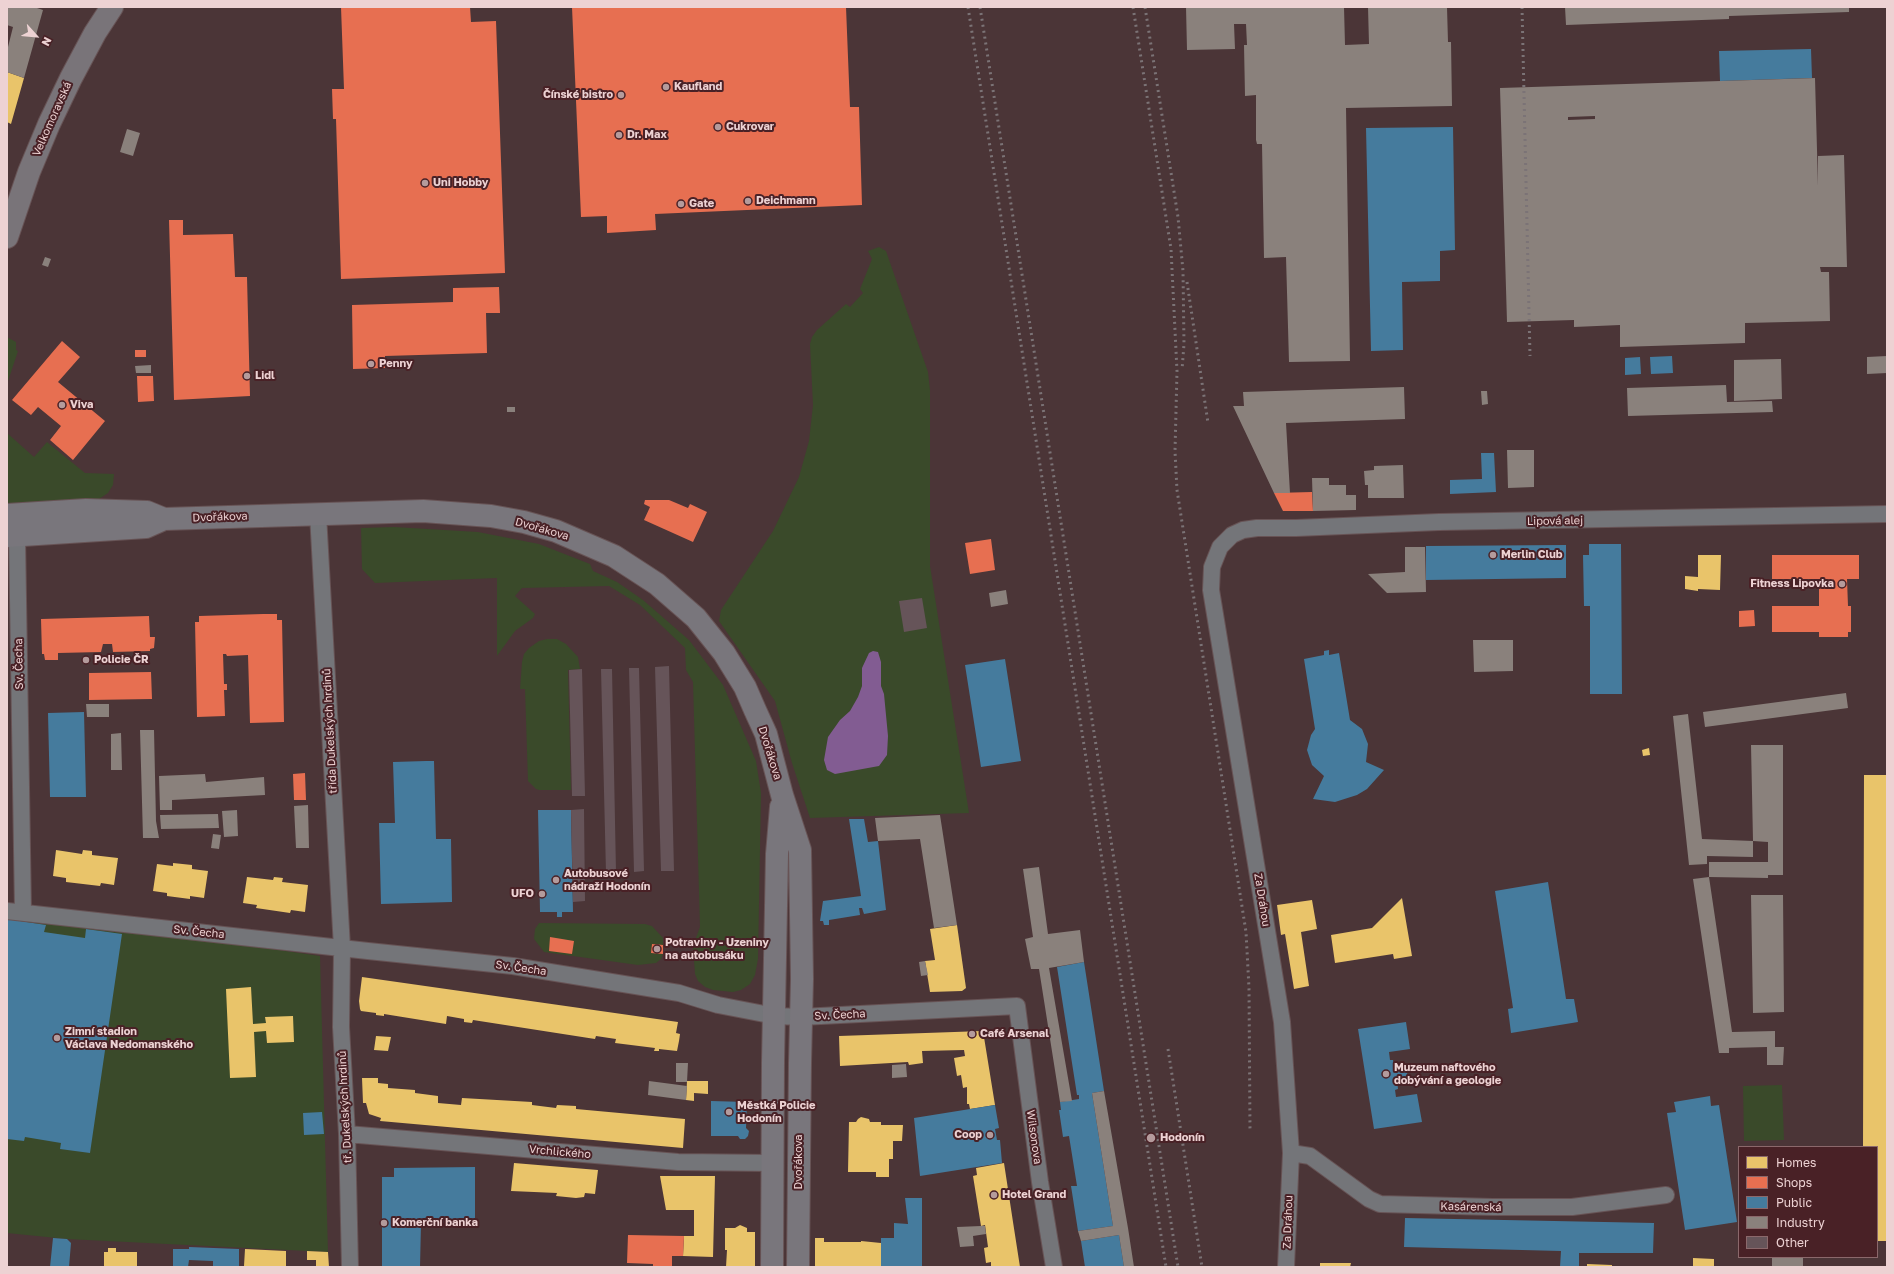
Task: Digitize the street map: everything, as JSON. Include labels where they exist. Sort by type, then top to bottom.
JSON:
[{"type":"main road","name":"Velkomoravská","points":[[7,237],[29,172],[49,124],[95,33],[112,7]]},
{"type":"main road","name":"Dvořákova","points":[[7,515],[86,510],[111,510],[147,512],[164,519]]},
{"type":"main road","name":"Dvořákova","points":[[12,536],[146,527],[164,519],[423,511],[456,512],[524,522],[556,531],[582,541],[614,556],[642,573],[676,599],[696,618],[724,653],[745,687],[766,734],[782,795],[800,850],[802,910],[798,1267]]},
{"type":"main road","name":"Dvořákova","points":[[772,1267],[777,854],[782,795]]},
{"type":"street","name":"třída Dukelských hrdinů","points":[[318,514],[342,948]]},
{"type":"street","name":"Lipová alej","points":[[1226,539],[1243,530],[1257,528],[1296,528],[1439,522],[1887,514]]},
{"type":"street","name":"Sv. Čecha","points":[[12,536],[17,565],[15,911],[513,966],[679,993],[718,1005],[775,1016],[801,1017],[1017,1006]]},
{"type":"street","name":"Za Dráhou","points":[[1226,539],[1215,556],[1212,568],[1211,590],[1282,1022],[1291,1153],[1286,1267]]},
{"type":"street","name":"tř. Dukelských hrdinů","points":[[342,948],[341,1027],[347,1134],[350,1267]]},
{"type":"street","name":"Wilsonova","points":[[1017,1006],[1040,1182],[1054,1267]]},
{"type":"street","name":"Vrchlického","points":[[347,1134],[678,1162],[773,1163]]},
{"type":"street","name":"Kasárenská","points":[[1291,1153],[1310,1156],[1369,1199],[1380,1204],[1493,1207],[1572,1206],[1666,1194]]},
{"type":"green space","points":[[879,247],[886,251],[928,372],[930,390],[930,566],[969,813],[810,818],[792,763],[775,701],[719,621],[721,610],[773,531],[799,477],[809,441],[813,405],[810,344],[812,337],[817,330],[846,304],[850,307],[863,293],[860,289],[872,259],[868,251]]},
{"type":"green space","points":[[7,337],[16,342],[16,350],[18,351],[7,384]]},
{"type":"green space","points":[[7,433],[34,457],[47,442],[85,473],[114,474],[113,485],[108,493],[96,501],[7,503]]},
{"type":"green space","points":[[394,527],[478,532],[539,544],[590,564],[593,571],[617,582],[643,600],[689,640],[723,685],[756,761],[761,793],[758,959],[755,975],[750,984],[741,990],[733,992],[713,990],[705,987],[698,981],[695,974],[693,946],[700,927],[693,682],[686,670],[685,648],[640,605],[609,586],[522,588],[515,596],[535,614],[533,618],[515,631],[497,656],[497,578],[375,583],[362,569],[361,528]]},
{"type":"green space","points":[[557,639],[566,644],[578,657],[580,669],[568,670],[571,790],[539,790],[528,781],[525,689],[520,689],[522,662],[524,654],[529,648],[539,641]]},
{"type":"green space","points":[[7,915],[66,919],[320,956],[328,1252],[67,1239],[7,1233]]},
{"type":"green space","points":[[539,923],[645,924],[652,926],[663,938],[663,945],[652,944],[651,953],[663,954],[661,959],[656,963],[638,965],[544,952],[534,939],[535,929]]},
{"type":"green space","points":[[1782,1085],[1784,1140],[1744,1141],[1743,1086]]},
{"type":"shaded area","points":[[873,651],[878,652],[881,662],[881,686],[884,694],[888,736],[887,755],[879,766],[835,774],[827,770],[824,760],[828,737],[840,720],[850,711],[858,697],[862,686],[862,668],[869,653]]},
{"type":"building: Homes","points":[[7,72],[24,78],[11,124],[7,122]]},
{"type":"building: Homes","points":[[1698,555],[1721,555],[1720,590],[1698,589],[1698,591],[1685,589],[1685,576],[1698,577]]},
{"type":"building: Homes","points":[[1649,748],[1650,755],[1643,756],[1642,750]]},
{"type":"building: Homes","points":[[1864,775],[1887,775],[1887,1241],[1878,1241],[1878,1146],[1863,1146]]},
{"type":"building: Homes","points":[[56,850],[82,854],[83,850],[92,851],[92,855],[118,858],[114,885],[101,883],[100,886],[66,882],[66,878],[53,876]]},
{"type":"building: Homes","points":[[173,863],[192,865],[192,869],[208,871],[204,898],[190,896],[190,899],[167,896],[167,893],[153,891],[157,864],[173,866]]},
{"type":"building: Homes","points":[[247,877],[273,880],[274,877],[283,878],[282,882],[308,885],[305,912],[291,910],[290,913],[256,908],[257,905],[243,903]]},
{"type":"building: Homes","points":[[1402,898],[1412,956],[1394,959],[1393,954],[1335,963],[1331,935],[1372,928]]},
{"type":"building: Homes","points":[[1312,900],[1317,929],[1301,932],[1309,986],[1294,989],[1285,934],[1281,935],[1277,905]]},
{"type":"building: Homes","points":[[957,925],[966,988],[962,991],[930,992],[925,961],[935,960],[930,929]]},
{"type":"building: Homes","points":[[362,977],[678,1022],[676,1033],[680,1034],[677,1051],[659,1049],[659,1051],[654,1051],[655,1048],[615,1043],[616,1039],[596,1036],[595,1039],[473,1020],[472,1023],[464,1022],[464,1019],[447,1016],[446,1024],[384,1014],[384,1016],[376,1015],[376,1013],[361,1011],[360,1009],[359,1001]]},
{"type":"building: Homes","points":[[251,987],[253,1024],[266,1023],[265,1017],[293,1016],[294,1042],[267,1043],[266,1031],[254,1032],[256,1077],[230,1078],[226,989]]},
{"type":"building: Homes","points":[[983,1031],[995,1105],[970,1109],[969,1104],[967,1104],[967,1087],[963,1088],[961,1075],[957,1076],[954,1058],[965,1056],[964,1050],[922,1051],[923,1063],[909,1065],[908,1062],[840,1066],[839,1036]]},
{"type":"building: Homes","points":[[376,1036],[391,1037],[388,1051],[374,1050]]},
{"type":"building: Homes","points":[[362,1078],[378,1078],[378,1083],[388,1084],[388,1088],[415,1090],[415,1093],[438,1096],[438,1103],[461,1105],[462,1098],[532,1102],[532,1105],[556,1108],[557,1105],[576,1106],[576,1109],[685,1119],[683,1148],[380,1121],[381,1118],[369,1114],[366,1103],[363,1103]]},
{"type":"building: Homes","points":[[687,1081],[708,1081],[708,1094],[694,1093],[694,1101],[686,1100]]},
{"type":"building: Homes","points":[[861,1117],[869,1119],[870,1122],[881,1122],[881,1125],[903,1125],[902,1141],[893,1141],[893,1159],[889,1159],[889,1177],[876,1177],[876,1172],[848,1172],[849,1122],[856,1122]]},
{"type":"building: Homes","points":[[514,1163],[598,1170],[595,1194],[585,1193],[584,1197],[576,1198],[556,1196],[557,1193],[511,1191]]},
{"type":"building: Homes","points":[[1004,1163],[1020,1267],[991,1267],[991,1262],[986,1263],[984,1248],[988,1247],[985,1225],[981,1226],[973,1176],[977,1175],[976,1168]]},
{"type":"building: Homes","points":[[660,1176],[715,1176],[713,1257],[683,1256],[684,1236],[694,1236],[694,1210],[666,1210]]},
{"type":"building: Homes","points":[[740,1225],[747,1228],[747,1232],[755,1232],[755,1267],[726,1267],[727,1250],[725,1250],[725,1228],[735,1228]]},
{"type":"building: Homes","points":[[815,1238],[824,1238],[824,1242],[861,1241],[881,1243],[881,1267],[815,1267]]},
{"type":"building: Homes","points":[[108,1248],[116,1248],[116,1252],[137,1252],[137,1267],[104,1267],[104,1252],[108,1252]]},
{"type":"building: Homes","points":[[245,1249],[286,1251],[286,1267],[244,1266]]},
{"type":"building: Homes","points":[[307,1251],[328,1252],[329,1267],[316,1267],[316,1260],[307,1260]]},
{"type":"building: Homes","points":[[1693,1258],[1714,1259],[1714,1267],[1693,1267]]},
{"type":"building: Homes","points":[[1320,1263],[1351,1263],[1350,1267],[1320,1267]]},
{"type":"building: Homes","points":[[1587,1264],[1612,1265],[1612,1267],[1587,1267]]},
{"type":"building: Shops","name":"Uni Hobby","points":[[341,7],[470,7],[471,22],[496,21],[505,273],[341,279],[336,119],[333,119],[332,89],[344,89]]},
{"type":"building: Shops","name":"Cukrovar","points":[[572,7],[846,7],[850,107],[859,107],[862,205],[655,214],[656,230],[607,233],[607,216],[581,217]]},
{"type":"building: Shops","points":[[169,220],[183,220],[183,235],[233,234],[235,277],[247,277],[250,396],[174,400]]},
{"type":"building: Shops","points":[[499,287],[500,313],[486,313],[487,353],[385,356],[385,368],[353,369],[352,305],[453,302],[453,288]]},
{"type":"building: Shops","points":[[62,341],[80,357],[58,382],[105,421],[73,460],[50,440],[61,426],[38,407],[31,415],[12,400]]},
{"type":"building: Shops","points":[[135,350],[146,350],[146,357],[135,357]]},
{"type":"building: Shops","points":[[137,376],[153,376],[154,401],[138,402]]},
{"type":"building: Shops","points":[[1312,492],[1313,511],[1283,511],[1274,493]]},
{"type":"building: Shops","points":[[645,500],[669,500],[688,508],[690,504],[707,512],[693,542],[644,520],[650,507],[644,504]]},
{"type":"building: Shops","points":[[991,539],[995,570],[970,574],[965,543]]},
{"type":"building: Shops","points":[[1772,555],[1859,555],[1859,579],[1847,579],[1848,606],[1851,606],[1851,632],[1848,632],[1848,637],[1819,637],[1819,632],[1772,632],[1772,606],[1819,606],[1819,579],[1772,579]]},
{"type":"building: Shops","points":[[1754,610],[1755,626],[1739,627],[1739,611]]},
{"type":"building: Shops","points":[[277,614],[277,620],[282,620],[284,722],[250,723],[248,655],[227,656],[226,654],[223,654],[224,684],[227,684],[227,690],[224,690],[225,716],[197,717],[195,622],[199,622],[199,616]]},
{"type":"building: Shops","points":[[149,616],[150,637],[155,637],[154,648],[150,649],[150,651],[113,652],[112,644],[103,644],[101,652],[58,653],[58,660],[45,660],[44,654],[42,654],[41,619]]},
{"type":"building: Shops","points":[[151,672],[152,699],[89,700],[89,673]]},
{"type":"building: Shops","points":[[305,773],[306,800],[294,800],[293,774]]},
{"type":"building: Shops","points":[[550,937],[574,941],[572,954],[549,951]]},
{"type":"building: Shops","name":"Potraviny - Uzeniny na autobusáku","points":[[652,944],[663,945],[663,954],[651,953]]},
{"type":"building: Shops","points":[[628,1235],[684,1236],[683,1256],[672,1256],[672,1267],[653,1267],[653,1264],[627,1263]]},
{"type":"building: Public","points":[[1811,49],[1812,78],[1720,81],[1719,51]]},
{"type":"building: Public","points":[[1453,127],[1455,250],[1440,251],[1440,281],[1402,282],[1403,350],[1371,351],[1366,128]]},
{"type":"building: Public","points":[[1672,356],[1673,373],[1651,374],[1650,357]]},
{"type":"building: Public","points":[[1640,357],[1641,374],[1625,375],[1625,358]]},
{"type":"building: Public","points":[[1481,453],[1494,453],[1496,492],[1450,494],[1450,480],[1482,479]]},
{"type":"building: Public","points":[[1589,544],[1621,544],[1622,694],[1590,694],[1590,606],[1584,606],[1583,555],[1589,555]]},
{"type":"building: Public","points":[[1566,545],[1566,578],[1426,580],[1426,546]]},
{"type":"building: Public","points":[[1329,650],[1329,655],[1339,653],[1350,720],[1362,729],[1368,744],[1366,762],[1384,770],[1367,789],[1357,795],[1335,802],[1313,799],[1324,776],[1312,765],[1307,750],[1311,735],[1315,729],[1304,659],[1324,655],[1324,651]]},
{"type":"building: Public","points":[[1005,659],[1021,761],[981,767],[965,665]]},
{"type":"building: Public","points":[[84,712],[86,797],[50,797],[48,713]]},
{"type":"building: Public","points":[[434,761],[436,839],[451,839],[452,902],[381,904],[379,823],[395,823],[393,762]]},
{"type":"building: Public","name":"Autobusové nádraží Hodonín","points":[[538,810],[571,810],[573,912],[562,912],[562,917],[557,917],[557,912],[540,912]]},
{"type":"building: Public","points":[[849,819],[864,819],[868,842],[878,841],[886,910],[864,914],[862,908],[859,908],[860,915],[829,920],[829,925],[824,925],[823,921],[820,921],[823,901],[861,896]]},
{"type":"building: Public","points":[[1548,882],[1566,999],[1574,999],[1578,1022],[1511,1033],[1508,1009],[1513,1008],[1495,891]]},
{"type":"building: Public","name":"Zimní stadion Václava Nedomanského","points":[[7,919],[46,925],[44,932],[85,938],[86,929],[122,934],[90,1153],[60,1149],[61,1143],[25,1137],[24,1141],[7,1139]]},
{"type":"building: Public","points":[[1084,962],[1104,1091],[1092,1093],[1113,1226],[1078,1231],[1071,1186],[1077,1186],[1069,1136],[1063,1137],[1059,1110],[1061,1110],[1060,1102],[1079,1099],[1079,1095],[1077,1095],[1057,967]]},
{"type":"building: Public","name":"Muzeum naftového dobývání a geologie","points":[[1406,1022],[1410,1049],[1389,1052],[1390,1060],[1393,1060],[1395,1069],[1406,1067],[1408,1078],[1397,1080],[1398,1089],[1395,1090],[1396,1097],[1417,1094],[1422,1122],[1374,1129],[1358,1029]]},
{"type":"building: Public","points":[[1710,1096],[1711,1106],[1719,1105],[1737,1222],[1685,1230],[1667,1113],[1676,1112],[1674,1102]]},
{"type":"building: Public","points":[[711,1101],[747,1102],[746,1128],[749,1131],[748,1136],[745,1139],[740,1139],[738,1136],[711,1136]]},
{"type":"building: Public","points":[[995,1105],[999,1128],[995,1129],[997,1140],[1000,1140],[1002,1163],[920,1176],[914,1118]]},
{"type":"building: Public","points":[[322,1112],[324,1134],[304,1135],[303,1113]]},
{"type":"building: Public","points":[[475,1167],[475,1223],[421,1223],[420,1267],[382,1267],[382,1177],[394,1177],[394,1168]]},
{"type":"building: Public","points":[[905,1198],[922,1198],[922,1267],[881,1267],[881,1238],[894,1238],[894,1223],[908,1224]]},
{"type":"building: Public","points":[[1405,1218],[1654,1223],[1653,1253],[1579,1253],[1579,1267],[1560,1267],[1561,1251],[1404,1247]]},
{"type":"building: Public","points":[[1119,1235],[1124,1267],[1085,1267],[1081,1241]]},
{"type":"building: Public","points":[[53,1238],[67,1239],[71,1243],[69,1267],[50,1267]]},
{"type":"building: Public","points":[[189,1247],[239,1249],[239,1267],[213,1267],[213,1261],[189,1260],[188,1267],[173,1267],[173,1249],[189,1249]]},
{"type":"building: Industry","points":[[7,7],[34,7],[43,10],[24,78],[7,72],[7,51],[13,27],[7,25]]},
{"type":"building: Industry","points":[[1186,7],[1344,7],[1345,45],[1369,44],[1368,7],[1447,7],[1448,42],[1451,42],[1452,106],[1346,108],[1350,361],[1289,362],[1286,257],[1264,258],[1262,144],[1257,144],[1256,140],[1256,95],[1245,96],[1244,45],[1247,45],[1246,24],[1234,24],[1235,49],[1187,50]]},
{"type":"building: Industry","points":[[1565,7],[1849,7],[1849,12],[1729,16],[1729,19],[1566,25]]},
{"type":"building: Industry","points":[[1815,78],[1818,186],[1818,156],[1844,155],[1847,267],[1820,267],[1821,272],[1829,272],[1830,321],[1745,323],[1745,343],[1620,347],[1620,325],[1574,327],[1574,320],[1507,322],[1500,88]],"holes":[[[1595,116],[1595,119],[1568,120],[1568,117]]]},
{"type":"building: Industry","points":[[127,129],[140,133],[133,156],[120,152]]},
{"type":"building: Industry","points":[[45,257],[51,259],[48,267],[42,265]]},
{"type":"building: Industry","points":[[1887,356],[1887,373],[1867,374],[1867,357]]},
{"type":"building: Industry","points":[[1781,359],[1782,399],[1734,401],[1734,360]]},
{"type":"building: Industry","points":[[151,365],[151,373],[136,373],[135,366]]},
{"type":"building: Industry","points":[[1726,385],[1727,402],[1772,401],[1773,412],[1628,416],[1627,388]]},
{"type":"building: Industry","points":[[1404,387],[1405,419],[1286,423],[1290,493],[1274,493],[1233,406],[1244,406],[1243,392]]},
{"type":"building: Industry","points":[[1481,391],[1487,391],[1488,404],[1482,405]]},
{"type":"building: Industry","points":[[507,407],[515,407],[515,412],[507,412]]},
{"type":"building: Industry","points":[[1507,450],[1534,450],[1534,487],[1508,488]]},
{"type":"building: Industry","points":[[1403,465],[1404,498],[1368,498],[1368,485],[1365,485],[1364,471],[1374,470],[1374,466]]},
{"type":"building: Industry","points":[[1312,478],[1329,478],[1329,485],[1346,485],[1346,495],[1356,495],[1356,510],[1313,511]]},
{"type":"building: Industry","points":[[1405,547],[1425,547],[1426,592],[1387,593],[1368,574],[1405,572]]},
{"type":"building: Industry","points":[[1006,590],[1008,604],[991,607],[989,593]]},
{"type":"building: Industry","points":[[1473,640],[1513,640],[1513,671],[1474,672]]},
{"type":"building: Industry","points":[[1846,693],[1848,708],[1705,727],[1703,712]]},
{"type":"building: Industry","points":[[86,704],[109,704],[109,717],[87,717]]},
{"type":"building: Industry","points":[[1688,714],[1702,839],[1753,841],[1753,857],[1707,856],[1707,864],[1689,865],[1673,716]]},
{"type":"building: Industry","points":[[140,730],[154,730],[156,821],[159,838],[143,838]]},
{"type":"building: Industry","points":[[121,733],[122,770],[111,770],[111,734]]},
{"type":"building: Industry","points":[[1751,745],[1783,745],[1783,875],[1768,875],[1768,878],[1709,877],[1709,862],[1768,862],[1768,842],[1753,841]]},
{"type":"building: Industry","points":[[205,774],[206,782],[264,777],[265,795],[172,800],[172,810],[160,810],[159,776]]},
{"type":"building: Industry","points":[[308,805],[309,848],[296,848],[294,806]]},
{"type":"building: Industry","points":[[237,810],[238,836],[224,837],[222,811]]},
{"type":"building: Industry","points":[[218,814],[219,828],[161,829],[160,815]]},
{"type":"building: Industry","points":[[940,815],[957,925],[934,928],[920,839],[878,841],[875,818]]},
{"type":"building: Industry","points":[[213,834],[221,835],[219,849],[211,848]]},
{"type":"building: Industry","points":[[1039,867],[1048,934],[1080,930],[1084,962],[1049,968],[1072,1101],[1060,1102],[1039,969],[1031,969],[1025,939],[1033,937],[1023,869]]},
{"type":"building: Industry","points":[[1709,877],[1732,1032],[1775,1031],[1775,1047],[1784,1047],[1783,1065],[1767,1065],[1767,1047],[1729,1048],[1729,1053],[1719,1053],[1693,879]]},
{"type":"building: Industry","points":[[1751,895],[1783,895],[1784,1012],[1753,1013]]},
{"type":"building: Industry","points":[[925,961],[928,975],[921,976],[919,962]]},
{"type":"building: Industry","points":[[676,1063],[688,1063],[687,1082],[676,1082]]},
{"type":"building: Industry","points":[[906,1064],[907,1077],[892,1078],[892,1065]]},
{"type":"building: Industry","points":[[649,1081],[687,1086],[686,1100],[648,1095]]},
{"type":"building: Industry","points":[[1104,1091],[1134,1267],[1124,1267],[1119,1235],[1081,1241],[1078,1231],[1113,1226],[1092,1093]]},
{"type":"building: Industry","points":[[985,1226],[986,1234],[973,1236],[974,1246],[960,1247],[957,1227]]},
{"type":"building: Industry","points":[[1772,1258],[1803,1258],[1803,1267],[1772,1267]]},
{"type":"building: Other","points":[[922,598],[927,628],[904,632],[899,601]]},
{"type":"building: Other","points":[[669,666],[674,871],[661,871],[655,667]]},
{"type":"building: Other","points":[[629,668],[639,668],[644,871],[634,872]]},
{"type":"building: Other","points":[[582,669],[585,796],[572,796],[569,670]]},
{"type":"building: Other","points":[[601,669],[612,669],[616,872],[606,873]]},
{"type":"building: Other","points":[[584,809],[585,901],[573,902],[571,810]]},
{"type":"railway","points":[[968,7],[1166,1267]]},
{"type":"railway","points":[[980,7],[1178,1267]]},
{"type":"railway","points":[[1133,7],[1171,249],[1177,371],[1175,451],[1177,490],[1246,932],[1249,988],[1250,1131]]},
{"type":"railway","points":[[1145,7],[1178,217],[1183,271],[1184,344],[1182,370]]},
{"type":"railway","points":[[1522,7],[1530,356]]},
{"type":"railway","points":[[1187,282],[1208,423]]},
{"type":"railway","points":[[1168,1049],[1202,1267]]},
{"type":"place","name":"Kaufland","points":[[666,87]]},
{"type":"place","name":"Čínské bistro","points":[[621,95]]},
{"type":"place","name":"Cukrovar","points":[[718,127]]},
{"type":"place","name":"Dr. Max","points":[[619,135]]},
{"type":"place","name":"Uni Hobby","points":[[425,183]]},
{"type":"place","name":"Deichmann","points":[[748,201]]},
{"type":"place","name":"Gate","points":[[681,204]]},
{"type":"place","name":"Penny","points":[[371,364]]},
{"type":"place","name":"Lidl","points":[[247,376]]},
{"type":"place","name":"Viva","points":[[62,405]]},
{"type":"place","name":"Merlin Club","points":[[1493,555]]},
{"type":"place","name":"Fitness Lipovka","points":[[1842,584]]},
{"type":"place","name":"Policie ČR","points":[[86,660]]},
{"type":"place","name":"Autobusové nádraží Hodonín","points":[[556,880]]},
{"type":"place","name":"UFO","points":[[542,894]]},
{"type":"place","name":"Potraviny - Uzeniny na autobusáku","points":[[657,949]]},
{"type":"place","name":"Café Arsenal","points":[[972,1034]]},
{"type":"place","name":"Zimní stadion Václava Nedomanského","points":[[57,1038]]},
{"type":"place","name":"Muzeum naftového dobývání a geologie","points":[[1386,1074]]},
{"type":"place","name":"Městká Policie Hodonín","points":[[729,1112]]},
{"type":"place","name":"Coop","points":[[990,1135]]},
{"type":"place","name":"Hodonín","points":[[1151,1138]]},
{"type":"place","name":"Hotel Grand","points":[[994,1195]]},
{"type":"place","name":"Komerční banka","points":[[384,1223]]}]
